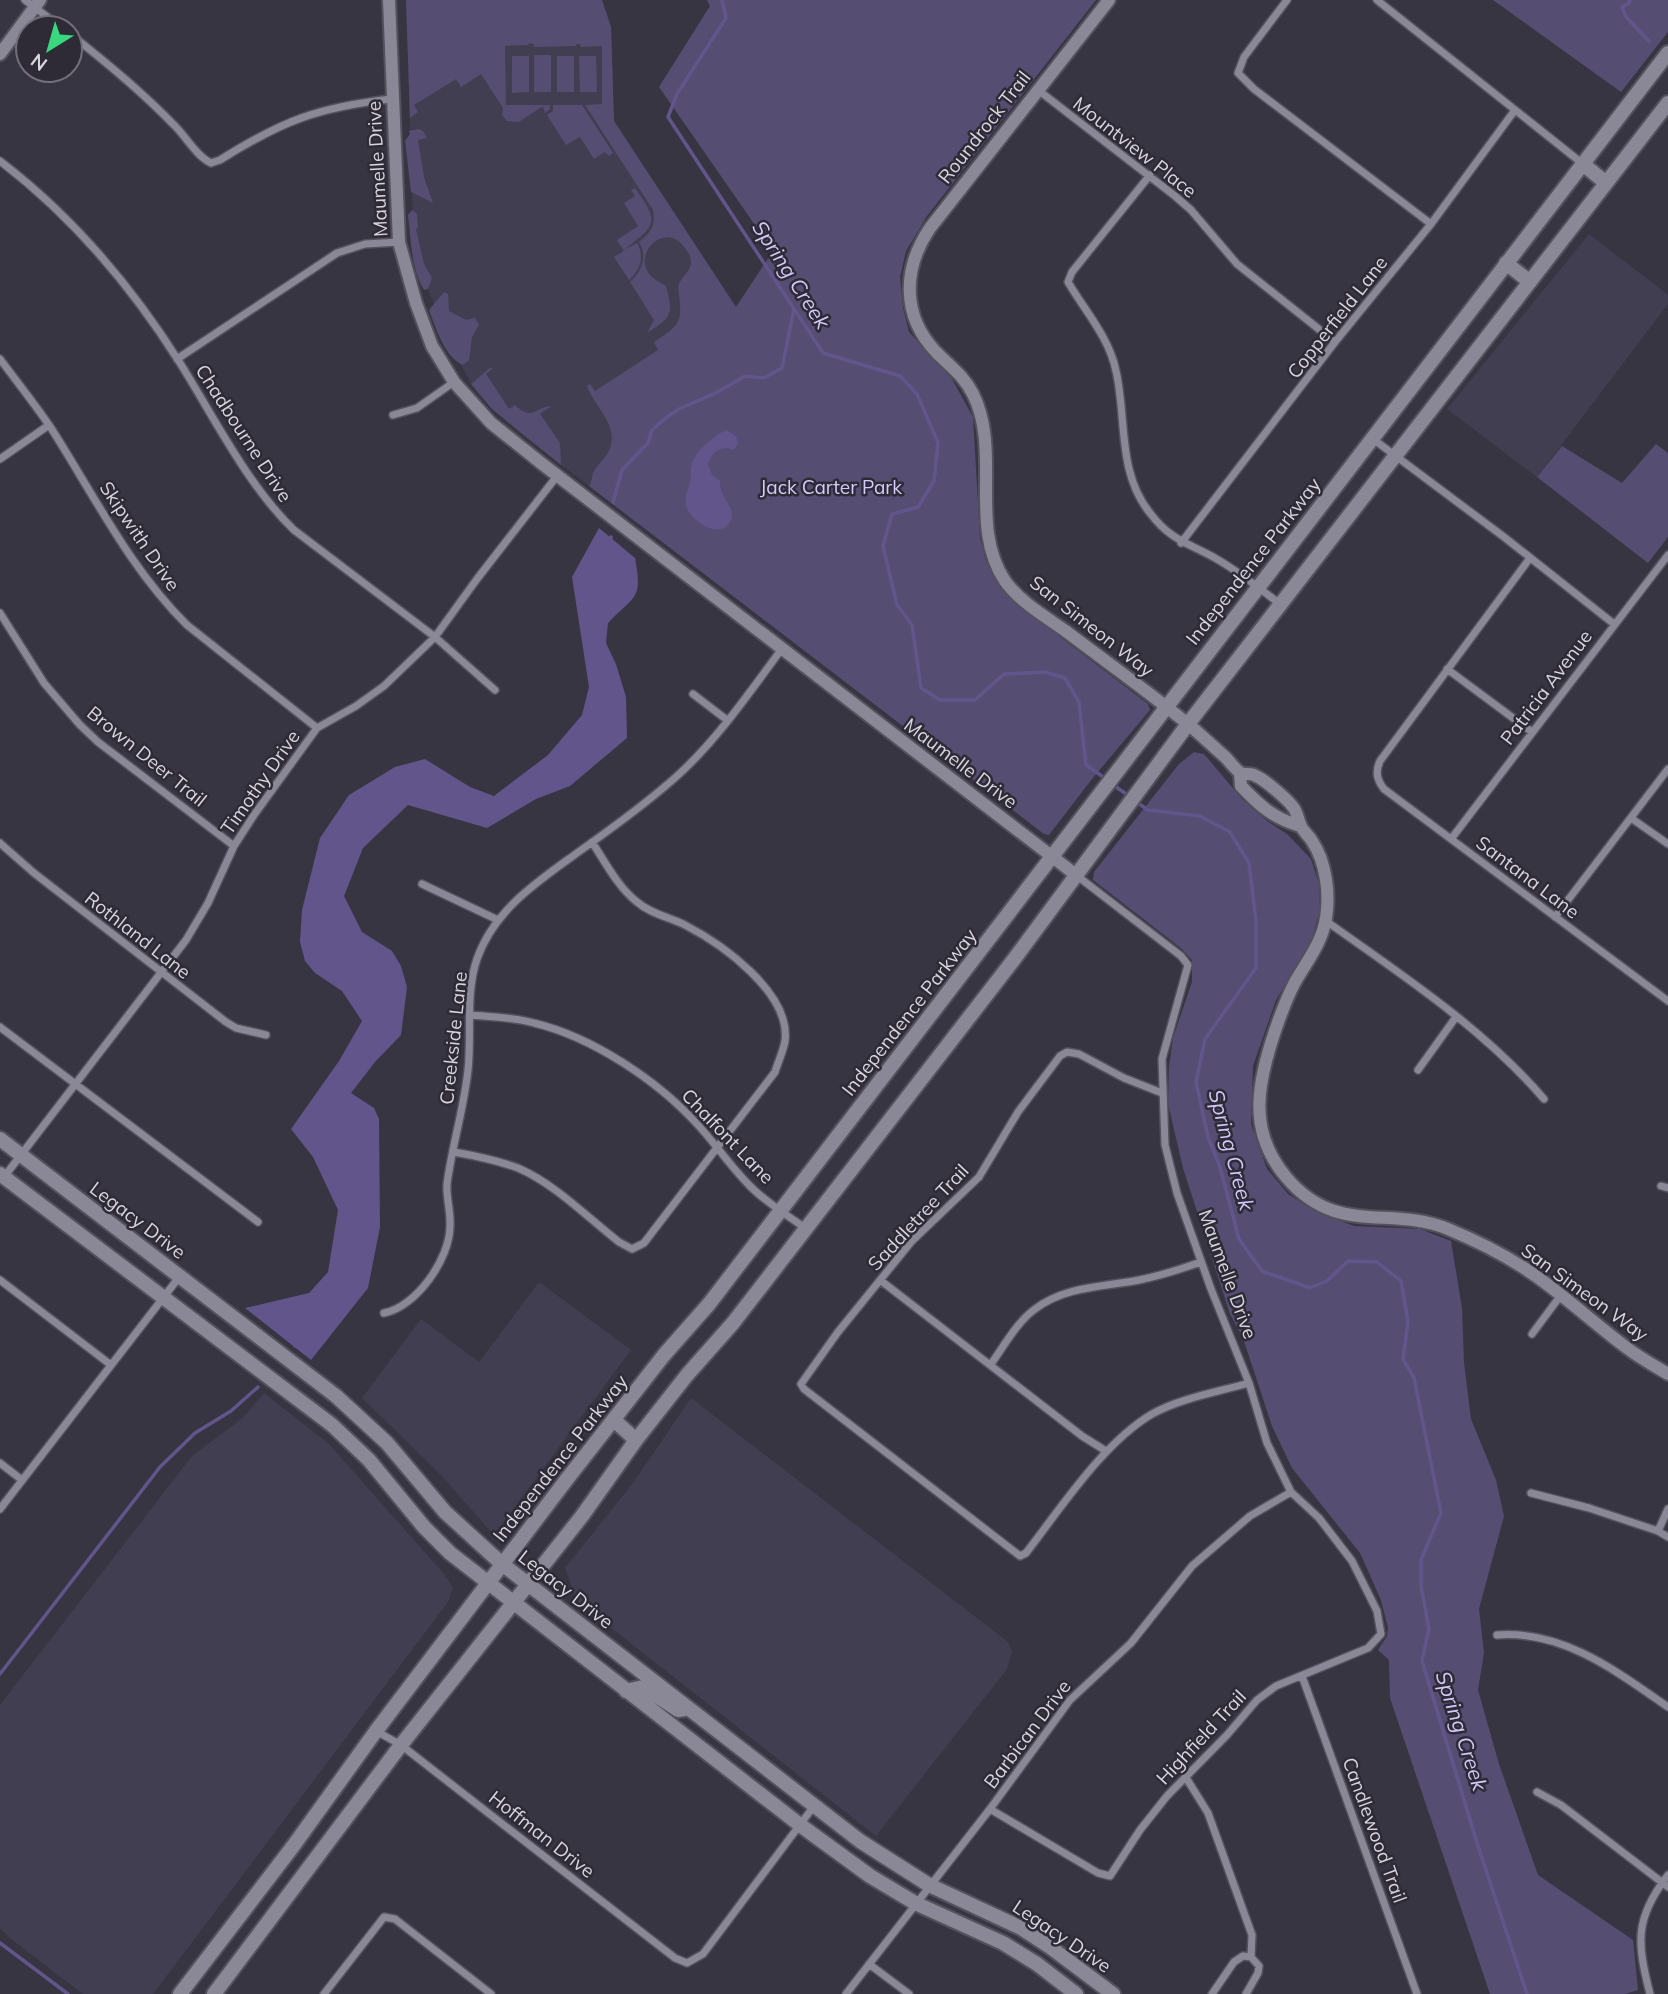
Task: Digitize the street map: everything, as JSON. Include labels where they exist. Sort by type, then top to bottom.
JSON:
[{"type":"main road","name":"Independence Parkway","points":[[180,1994],[502,1564],[664,1355],[709,1304],[1668,53]]},
{"type":"main road","points":[[214,1994],[401,1745],[529,1585],[687,1375],[733,1322],[1120,818],[1188,724],[1668,103]]},
{"type":"main road","points":[[1583,164],[1606,183]]},
{"type":"main road","points":[[1506,263],[1530,282]]},
{"type":"main road","name":"Legacy Drive","points":[[0,1139],[335,1396],[387,1443],[445,1512],[502,1564],[815,1806],[870,1848],[929,1885],[1021,1928],[1113,1994]]},
{"type":"main road","name":"Legacy Drive","points":[[2,1175],[332,1425],[369,1460],[424,1527],[450,1553],[800,1825],[870,1876],[915,1903],[1003,1943],[1076,1994]]},
{"type":"main road","points":[[614,1420],[636,1440]]},
{"type":"main road","points":[[369,1460],[387,1443]]},
{"type":"main road","points":[[626,1691],[643,1687],[678,1710],[690,1708]]},
{"type":"main road","points":[[731,1770],[746,1750]]},
{"type":"main road","points":[[294,1845],[315,1861]]},
{"type":"street","name":"Maumelle Drive","points":[[389,0],[399,242],[425,330],[454,382],[491,422],[557,476],[1181,956],[1188,965],[1162,1059],[1163,1126],[1169,1162],[1201,1262],[1250,1383],[1267,1443],[1292,1492],[1319,1518],[1352,1561],[1377,1611],[1381,1634]]},
{"type":"street","name":"Roundrock Trail","points":[[909,287],[912,260],[918,246],[1109,0]]},
{"type":"street","points":[[1287,0],[1244,57],[1238,73],[1254,89],[1431,224]]},
{"type":"street","points":[[1377,0],[1583,164]]},
{"type":"street","points":[[0,54],[33,3]]},
{"type":"street","points":[[84,46],[145,97],[203,158],[211,163],[279,125],[310,113],[353,103],[392,99]]},
{"type":"street","name":"Mountview Place","points":[[1038,90],[1092,134],[1150,175],[1191,210],[1237,264],[1335,342]]},
{"type":"street","name":"Copperfield Lane","points":[[1181,543],[1335,342],[1431,224],[1515,110]]},
{"type":"street","name":"Chadbourne Drive","points":[[0,161],[59,212],[98,253],[138,302],[278,515],[435,638],[495,690]]},
{"type":"street","points":[[1150,175],[1072,272],[1069,282],[1093,317],[1116,368],[1124,414],[1127,467],[1150,514],[1181,543],[1213,557],[1281,605]]},
{"type":"street","points":[[177,359],[337,253],[365,244],[399,242]]},
{"type":"street","name":"San Simeon Way","points":[[909,287],[911,308],[924,337],[959,373],[971,390],[980,413],[984,426],[989,533],[995,558],[1005,580],[1030,605],[1188,724],[1240,773],[1254,774],[1295,808],[1300,826],[1315,844],[1326,877],[1326,921],[1313,957],[1284,1005],[1258,1094],[1264,1138],[1282,1174],[1307,1197],[1346,1215],[1423,1222],[1452,1231],[1531,1272],[1629,1350],[1668,1374]]},
{"type":"street","name":"Skipwith Drive","points":[[0,359],[49,425],[140,571],[171,610],[317,728]]},
{"type":"street","points":[[393,415],[417,408],[454,382]]},
{"type":"street","points":[[0,459],[49,425]]},
{"type":"street","points":[[1372,439],[1614,624]]},
{"type":"street","name":"Timothy Drive","points":[[2,1175],[76,1085],[197,925],[234,846],[317,728],[384,686],[435,638],[557,476]]},
{"type":"street","name":"Patricia Avenue","points":[[1451,839],[1668,555]]},
{"type":"street","points":[[1530,558],[1447,669],[1532,732]]},
{"type":"street","name":"Brown Deer Trail","points":[[0,613],[44,683],[80,725],[98,742],[234,846]]},
{"type":"street","name":"Creekside Lane","points":[[384,1313],[396,1311],[416,1295],[443,1256],[449,1240],[447,1184],[468,1067],[471,988],[477,958],[498,920],[529,888],[678,775],[700,754],[781,649]]},
{"type":"street","name":"Santana Lane","points":[[1447,669],[1380,761],[1376,773],[1384,789],[1668,1001]]},
{"type":"street","points":[[692,694],[727,720]]},
{"type":"street","points":[[1555,917],[1668,769]]},
{"type":"street","name":"San Simeon Way","points":[[1240,773],[1241,786],[1259,804],[1279,820],[1300,826]]},
{"type":"street","points":[[1631,818],[1668,844]]},
{"type":"street","points":[[454,1152],[491,1159],[540,1180],[619,1242],[632,1249],[645,1243],[775,1072],[785,1040],[783,1019],[766,989],[746,965],[709,938],[681,923],[660,916],[637,902],[592,842]]},
{"type":"street","name":"Rothland Lane","points":[[0,843],[161,974],[226,1022],[236,1028],[266,1035]]},
{"type":"street","points":[[422,884],[498,920]]},
{"type":"street","points":[[1326,921],[1456,1017],[1513,1065],[1544,1099]]},
{"type":"street","name":"Chalfont Lane","points":[[470,1015],[506,1017],[536,1023],[621,1062],[675,1102],[751,1187],[804,1228]]},
{"type":"street","points":[[1418,1070],[1456,1017]]},
{"type":"street","points":[[0,1027],[258,1222]]},
{"type":"street","name":"Saddletree Trail","points":[[1106,1451],[1026,1553],[1020,1556],[801,1384],[838,1332],[911,1242],[979,1177],[1018,1112],[1060,1056],[1067,1052],[1079,1054],[1124,1078],[1162,1093]]},
{"type":"street","points":[[991,1364],[1034,1309],[1054,1298],[1080,1288],[1160,1276],[1201,1262]]},
{"type":"street","points":[[0,1509],[180,1276]]},
{"type":"street","points":[[0,1280],[111,1365]]},
{"type":"street","points":[[880,1280],[1082,1436],[1106,1451],[1150,1415],[1167,1407],[1250,1383]]},
{"type":"street","points":[[1532,1334],[1561,1295]]},
{"type":"street","points":[[0,1463],[22,1480]]},
{"type":"street","name":"Barbican Drive","points":[[846,1994],[990,1809],[1070,1700],[1131,1643],[1192,1566],[1250,1516],[1292,1492]]},
{"type":"street","points":[[1531,1493],[1589,1508],[1658,1531],[1668,1537]]},
{"type":"street","points":[[1658,1531],[1668,1509]]},
{"type":"street","name":"Highfield Trail","points":[[990,1809],[1098,1873],[1110,1876],[1140,1830],[1185,1776],[1265,1693],[1368,1648],[1381,1634]]},
{"type":"street","points":[[1497,1635],[1529,1635],[1570,1647],[1610,1667],[1668,1707]]},
{"type":"street","name":"Candlewood Trail","points":[[1302,1676],[1417,1994]]},
{"type":"street","name":"Hoffman Drive","points":[[376,1731],[401,1745],[645,1936],[675,1958],[687,1962],[703,1954],[800,1825]]},
{"type":"street","points":[[1185,1776],[1212,1823],[1252,1935],[1251,1956]]},
{"type":"street","points":[[1536,1792],[1561,1805],[1665,1885]]},
{"type":"street","points":[[800,1825],[815,1806]]},
{"type":"street","points":[[1650,1994],[1642,1961],[1641,1929],[1646,1910],[1665,1885],[1668,1875]]},
{"type":"street","points":[[324,1994],[384,1917],[395,1919],[491,1994]]},
{"type":"street","points":[[1212,1994],[1238,1958],[1251,1956],[1256,1961],[1258,1973],[1246,1994]]},
{"type":"street","points":[[869,1964],[909,1994]]},
{"type":"shaded area","points":[[406,0],[602,0],[611,27],[614,121],[736,307],[589,486],[521,434],[492,409],[474,388],[454,353],[424,279],[413,221]]},
{"type":"shaded area","points":[[1589,234],[1668,295],[1668,304],[1537,477],[1447,409]]},
{"type":"shaded area","points":[[726,430],[736,436],[738,443],[734,450],[718,450],[708,464],[712,475],[720,481],[732,516],[726,526],[713,529],[693,517],[686,505],[686,498],[695,456],[709,441]]},
{"type":"shaded area","points":[[599,528],[635,558],[637,572],[635,596],[608,623],[606,643],[626,697],[627,738],[570,786],[536,799],[487,828],[408,805],[363,848],[344,896],[362,932],[392,951],[401,966],[407,987],[401,1035],[351,1093],[374,1108],[379,1119],[380,1227],[368,1288],[311,1360],[245,1308],[309,1293],[328,1272],[338,1210],[313,1157],[291,1129],[339,1061],[362,1021],[342,991],[315,973],[305,961],[300,942],[302,910],[320,838],[349,795],[395,767],[425,759],[470,787],[494,796],[548,755],[582,715],[589,687],[572,577]]},
{"type":"shaded area","points":[[539,1282],[631,1350],[494,1535],[439,1473],[362,1398],[421,1319],[479,1362]]},
{"type":"shaded area","points":[[264,1393],[329,1444],[445,1575],[453,1588],[448,1602],[153,1994],[83,1994],[0,1928],[0,1705],[192,1456],[244,1417]]},
{"type":"shaded area","points":[[691,1398],[1008,1642],[1012,1652],[1007,1669],[876,1836],[577,1601],[565,1568],[633,1483]]},
{"type":"green space","name":"Jack Carter Park","points":[[406,0],[602,0],[611,27],[614,121],[736,307],[773,251],[659,87],[710,6],[707,0],[1096,0],[927,216],[906,251],[900,277],[909,332],[952,379],[973,417],[980,538],[986,561],[997,581],[1017,604],[1148,704],[1150,710],[1049,835],[1044,834],[589,486],[594,471],[609,451],[612,440],[609,424],[587,386],[590,384],[595,391],[658,350],[654,342],[671,330],[679,320],[678,286],[689,269],[690,256],[677,240],[669,237],[653,243],[647,251],[646,268],[666,286],[670,310],[666,319],[647,333],[654,320],[630,282],[642,264],[643,253],[639,242],[652,228],[653,210],[585,105],[602,104],[602,46],[581,47],[576,44],[534,47],[534,44],[529,43],[505,46],[506,105],[550,105],[550,109],[545,113],[543,106],[519,122],[507,121],[502,115],[503,108],[481,74],[461,87],[456,79],[414,105],[418,112],[410,118]]},
{"type":"green space","points":[[1493,0],[1668,0],[1668,32],[1621,92]]},
{"type":"green space","points":[[534,55],[551,55],[551,92],[534,92]]},
{"type":"green space","points":[[512,56],[529,56],[529,92],[512,93]]},
{"type":"green space","points":[[557,56],[574,56],[574,92],[557,92]]},
{"type":"green space","points":[[579,56],[596,56],[597,92],[580,92]]},
{"type":"green space","points":[[553,105],[582,105],[613,153],[609,156],[605,152],[594,159],[580,137],[566,145],[547,115],[553,111]]},
{"type":"green space","points":[[419,129],[427,138],[418,140],[424,177],[433,203],[411,192],[405,141],[409,131]]},
{"type":"green space","points":[[635,188],[648,209],[651,223],[643,235],[624,250],[637,243],[641,253],[638,268],[629,280],[614,257],[624,251],[617,240],[638,226],[624,203],[635,196],[631,190]]},
{"type":"green space","points":[[412,210],[417,214],[416,229],[424,264],[432,278],[428,289],[424,290],[416,273],[412,254],[408,215]]},
{"type":"green space","points":[[444,292],[448,294],[449,311],[466,320],[475,318],[479,325],[472,337],[469,360],[463,365],[446,349],[429,310]]},
{"type":"green space","points":[[491,367],[486,374],[509,409],[515,405],[530,413],[551,406],[540,414],[560,443],[561,465],[492,409],[471,384]]},
{"type":"green space","points":[[1656,444],[1668,453],[1668,537],[1648,563],[1537,477],[1562,446],[1622,483]]},
{"type":"green space","points":[[1194,752],[1204,754],[1242,799],[1287,834],[1311,859],[1319,884],[1320,909],[1311,943],[1276,1000],[1253,1066],[1251,1124],[1267,1169],[1288,1194],[1314,1211],[1354,1226],[1420,1229],[1451,1241],[1462,1308],[1464,1363],[1471,1419],[1496,1480],[1504,1516],[1479,1609],[1484,1653],[1478,1690],[1499,1764],[1538,1875],[1633,1940],[1638,1990],[1625,1994],[1490,1994],[1390,1698],[1389,1660],[1378,1650],[1387,1636],[1388,1628],[1381,1600],[1360,1553],[1292,1468],[1272,1426],[1243,1338],[1230,1314],[1183,1168],[1168,1104],[1173,1038],[1192,982],[1192,960],[1182,949],[1093,880],[1094,872],[1179,764]]},
{"type":"waterway","name":"Spring Creek","points":[[722,0],[726,18],[677,94],[668,117],[823,353],[900,376],[917,394],[938,443],[934,481],[918,507],[892,514],[883,546],[897,605],[912,625],[921,688],[940,700],[975,700],[1004,674],[1045,672],[1065,678],[1079,702],[1086,765],[1106,779]]},
{"type":"waterway","points":[[1630,0],[1622,7],[1626,17],[1649,41]]},
{"type":"waterway","points":[[613,502],[622,470],[648,443],[652,430],[667,417],[745,376],[764,378],[782,368],[794,309]]},
{"type":"waterway","points":[[295,1346],[363,1263],[356,1211],[358,1181],[352,1168],[356,1145],[370,1117],[327,1102],[330,1086],[350,1063],[363,1055],[373,1035],[393,1013],[392,995],[400,977],[386,964],[359,960],[336,970],[319,959],[313,945],[316,930],[325,912],[318,894],[345,835],[360,825],[384,793],[398,782],[423,784],[469,806],[498,809],[524,800],[538,778],[559,768],[593,742],[606,713],[602,666],[590,621],[609,571],[611,537]]},
{"type":"waterway","name":"Spring Creek","points":[[1112,784],[1129,796]]},
{"type":"waterway","name":"Spring Creek","points":[[1135,801],[1148,810],[1200,816],[1230,832],[1249,863],[1256,921],[1256,968],[1205,1039],[1196,1082],[1208,1137],[1220,1167],[1239,1239],[1262,1271],[1310,1288],[1327,1281],[1348,1261],[1377,1262],[1401,1281],[1408,1322],[1403,1359],[1414,1378],[1441,1513],[1421,1560],[1421,1586],[1429,1629],[1422,1661],[1478,1846],[1527,1994]]},
{"type":"waterway","points":[[0,1674],[160,1467],[195,1433],[231,1411],[258,1387]]},
{"type":"waterway","points":[[0,1943],[68,1994]]}]
